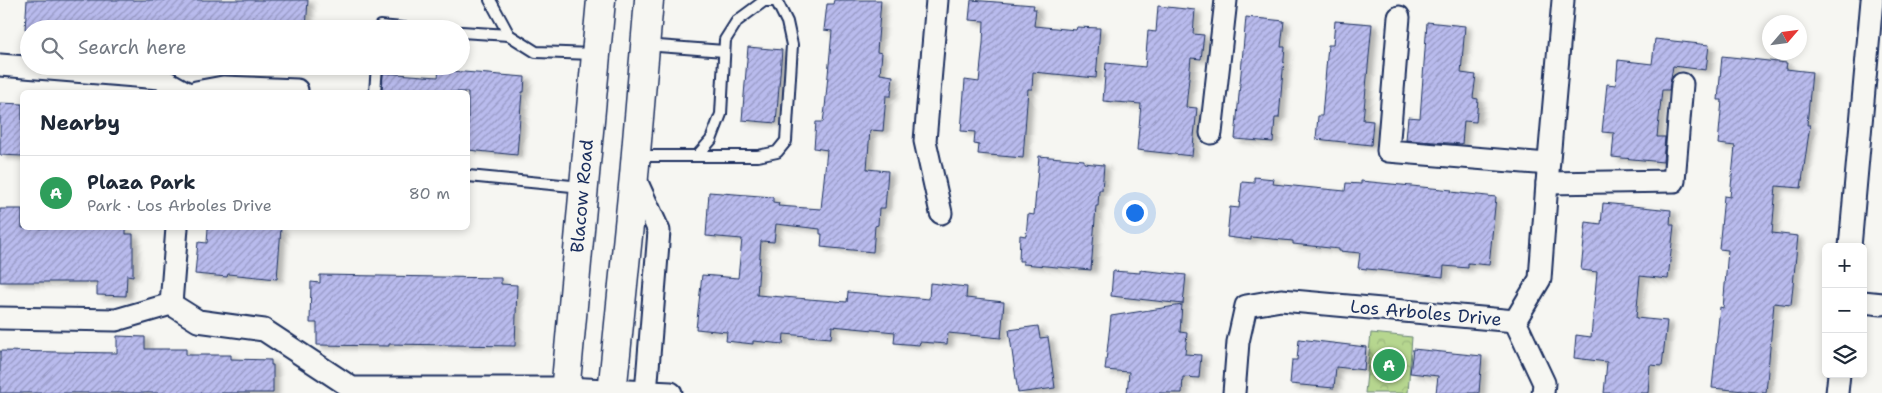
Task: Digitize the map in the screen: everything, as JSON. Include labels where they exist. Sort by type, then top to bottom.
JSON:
[{"type":"main road","points":[[586,0],[600,12]]},
{"type":"main road","points":[[612,391],[635,166],[649,0]]},
{"type":"main road","points":[[646,36],[662,0]]},
{"type":"main road","name":"Blacow Road","points":[[565,390],[600,12]]},
{"type":"street","points":[[937,0],[925,141],[941,213]]},
{"type":"street","points":[[1210,133],[1226,0]]},
{"type":"street","name":"Los Arboles Drive","points":[[1234,393],[1238,342],[1246,306],[1281,300],[1516,321],[1540,279],[1547,173],[1563,0]]},
{"type":"street","points":[[1850,243],[1872,0]]},
{"type":"street","points":[[1399,17],[1388,151],[1547,173],[1674,181],[1682,84]]},
{"type":"street","points":[[0,66],[20,68]]},
{"type":"street","points":[[120,75],[160,78],[181,90]]},
{"type":"street","points":[[207,90],[223,87],[297,90]]},
{"type":"street","points":[[635,166],[659,230],[646,392]]},
{"type":"street","points":[[171,304],[177,230]]},
{"type":"street","points":[[1867,302],[1882,304]]},
{"type":"street","points":[[0,318],[116,320],[171,304],[198,321],[264,330],[352,388],[672,393]]},
{"type":"street","points":[[1516,321],[1544,383],[1543,393]]},
{"type":"street","points":[[1837,393],[1839,378]]},
{"type":"lane","points":[[490,0],[510,35],[536,52],[596,54]]},
{"type":"lane","points":[[635,166],[697,156],[758,156],[777,152],[786,141],[792,45],[787,22],[776,0],[764,1],[737,20],[725,40],[721,114],[711,140],[697,156]]},
{"type":"lane","points":[[470,33],[510,35]]},
{"type":"lane","points":[[646,36],[724,51]]},
{"type":"lane","points":[[375,90],[376,75]]},
{"type":"lane","points":[[470,176],[584,187]]},
{"type":"green space","points":[[1371,333],[1412,337],[1408,393],[1365,393]]},
{"type":"building","points":[[27,0],[308,0],[307,20],[26,20]]},
{"type":"building","points":[[834,0],[881,0],[877,52],[882,53],[880,74],[893,76],[891,96],[886,96],[883,131],[870,130],[867,169],[888,171],[885,208],[879,208],[878,225],[875,226],[873,252],[821,247],[822,234],[820,234],[820,229],[776,224],[774,242],[761,241],[757,295],[847,302],[848,292],[929,299],[930,283],[967,287],[966,298],[1004,302],[1001,338],[948,333],[947,344],[920,342],[919,345],[894,343],[895,332],[832,326],[831,338],[784,334],[783,344],[753,341],[753,344],[726,341],[727,332],[696,329],[702,275],[738,278],[742,239],[706,236],[709,192],[773,197],[773,202],[779,203],[778,206],[821,209],[827,150],[814,148],[816,122],[823,122],[832,31],[824,30],[827,4],[833,4]]},
{"type":"building","points":[[971,0],[1034,5],[1033,9],[1036,9],[1034,26],[1076,30],[1077,27],[1100,28],[1096,78],[1033,72],[1032,89],[1028,89],[1023,158],[978,154],[979,145],[974,144],[975,132],[961,131],[965,80],[979,82],[983,43],[984,21],[969,20]]},
{"type":"building","points":[[1158,6],[1195,10],[1193,34],[1204,35],[1201,59],[1191,58],[1186,107],[1197,108],[1192,156],[1137,150],[1141,104],[1103,101],[1106,63],[1145,67],[1148,31],[1156,32]]},
{"type":"building","points":[[1246,17],[1284,21],[1281,47],[1285,47],[1279,118],[1275,118],[1273,142],[1235,139]]},
{"type":"building","points":[[1335,21],[1372,24],[1363,120],[1373,121],[1371,145],[1316,139],[1318,116],[1322,116],[1328,45],[1333,45]]},
{"type":"building","points":[[1427,22],[1465,26],[1461,73],[1476,75],[1473,98],[1478,99],[1476,122],[1464,121],[1462,144],[1406,140],[1408,117],[1420,118]]},
{"type":"building","points":[[1655,39],[1709,45],[1706,70],[1673,66],[1669,90],[1662,90],[1657,137],[1665,137],[1663,162],[1612,157],[1614,133],[1602,132],[1607,84],[1616,85],[1618,60],[1652,64]]},
{"type":"building","points":[[748,47],[782,50],[776,123],[742,120]]},
{"type":"building","points":[[1722,56],[1787,63],[1786,69],[1812,72],[1807,125],[1810,125],[1801,188],[1776,186],[1772,233],[1798,236],[1791,305],[1774,303],[1766,393],[1712,388],[1720,307],[1723,308],[1728,250],[1719,249],[1724,196],[1730,197],[1735,146],[1718,144],[1722,100],[1718,100]]},
{"type":"building","points":[[470,73],[525,77],[517,155],[470,150],[470,90],[382,90],[383,75],[438,77],[438,75],[470,75]]},
{"type":"building","points":[[0,103],[20,104],[20,156],[0,155]]},
{"type":"building","points":[[1039,156],[1084,160],[1084,163],[1104,165],[1102,190],[1099,190],[1098,206],[1096,206],[1091,270],[1023,264],[1023,261],[1019,261],[1020,235],[1026,236],[1028,214],[1034,215]]},
{"type":"building","points":[[1254,177],[1274,179],[1273,184],[1345,191],[1346,183],[1361,184],[1361,181],[1452,190],[1451,192],[1496,197],[1489,265],[1468,263],[1468,268],[1444,266],[1443,277],[1358,268],[1360,253],[1293,244],[1293,241],[1251,237],[1251,240],[1227,237],[1230,207],[1239,208],[1242,182],[1254,183]]},
{"type":"building","points":[[1603,203],[1671,210],[1670,225],[1674,225],[1668,279],[1640,276],[1636,318],[1667,321],[1662,366],[1650,365],[1648,393],[1604,393],[1607,362],[1574,358],[1576,335],[1591,337],[1597,272],[1581,270],[1586,222],[1601,224]]},
{"type":"building","points":[[0,209],[20,209],[20,230],[126,230],[126,234],[133,234],[133,276],[127,275],[126,296],[97,295],[97,282],[0,282]]},
{"type":"building","points":[[208,230],[281,230],[277,279],[228,274],[227,277],[195,274],[198,242],[207,243]]},
{"type":"building","points":[[1140,270],[1186,275],[1183,304],[1111,296],[1113,271],[1140,273]]},
{"type":"building","points":[[320,275],[501,278],[501,284],[517,285],[515,346],[317,345],[317,323],[310,323],[311,282],[320,283]]},
{"type":"building","points":[[1182,305],[1180,332],[1187,333],[1185,354],[1201,355],[1199,378],[1183,377],[1182,393],[1127,393],[1129,372],[1105,370],[1111,316]]},
{"type":"building","points":[[1038,326],[1040,338],[1048,337],[1055,388],[1018,393],[1009,330]]},
{"type":"building","points":[[117,336],[145,337],[145,349],[186,349],[186,355],[231,355],[231,359],[271,360],[271,365],[273,365],[273,393],[0,393],[0,351],[117,353]]},
{"type":"building","points":[[1299,339],[1366,347],[1364,370],[1336,367],[1334,388],[1290,384],[1292,360],[1297,360]]},
{"type":"building","points":[[1413,349],[1482,356],[1479,393],[1436,393],[1438,376],[1410,373]]},
{"type":"place","name":"Plaza Park","points":[[1389,365]]}]
